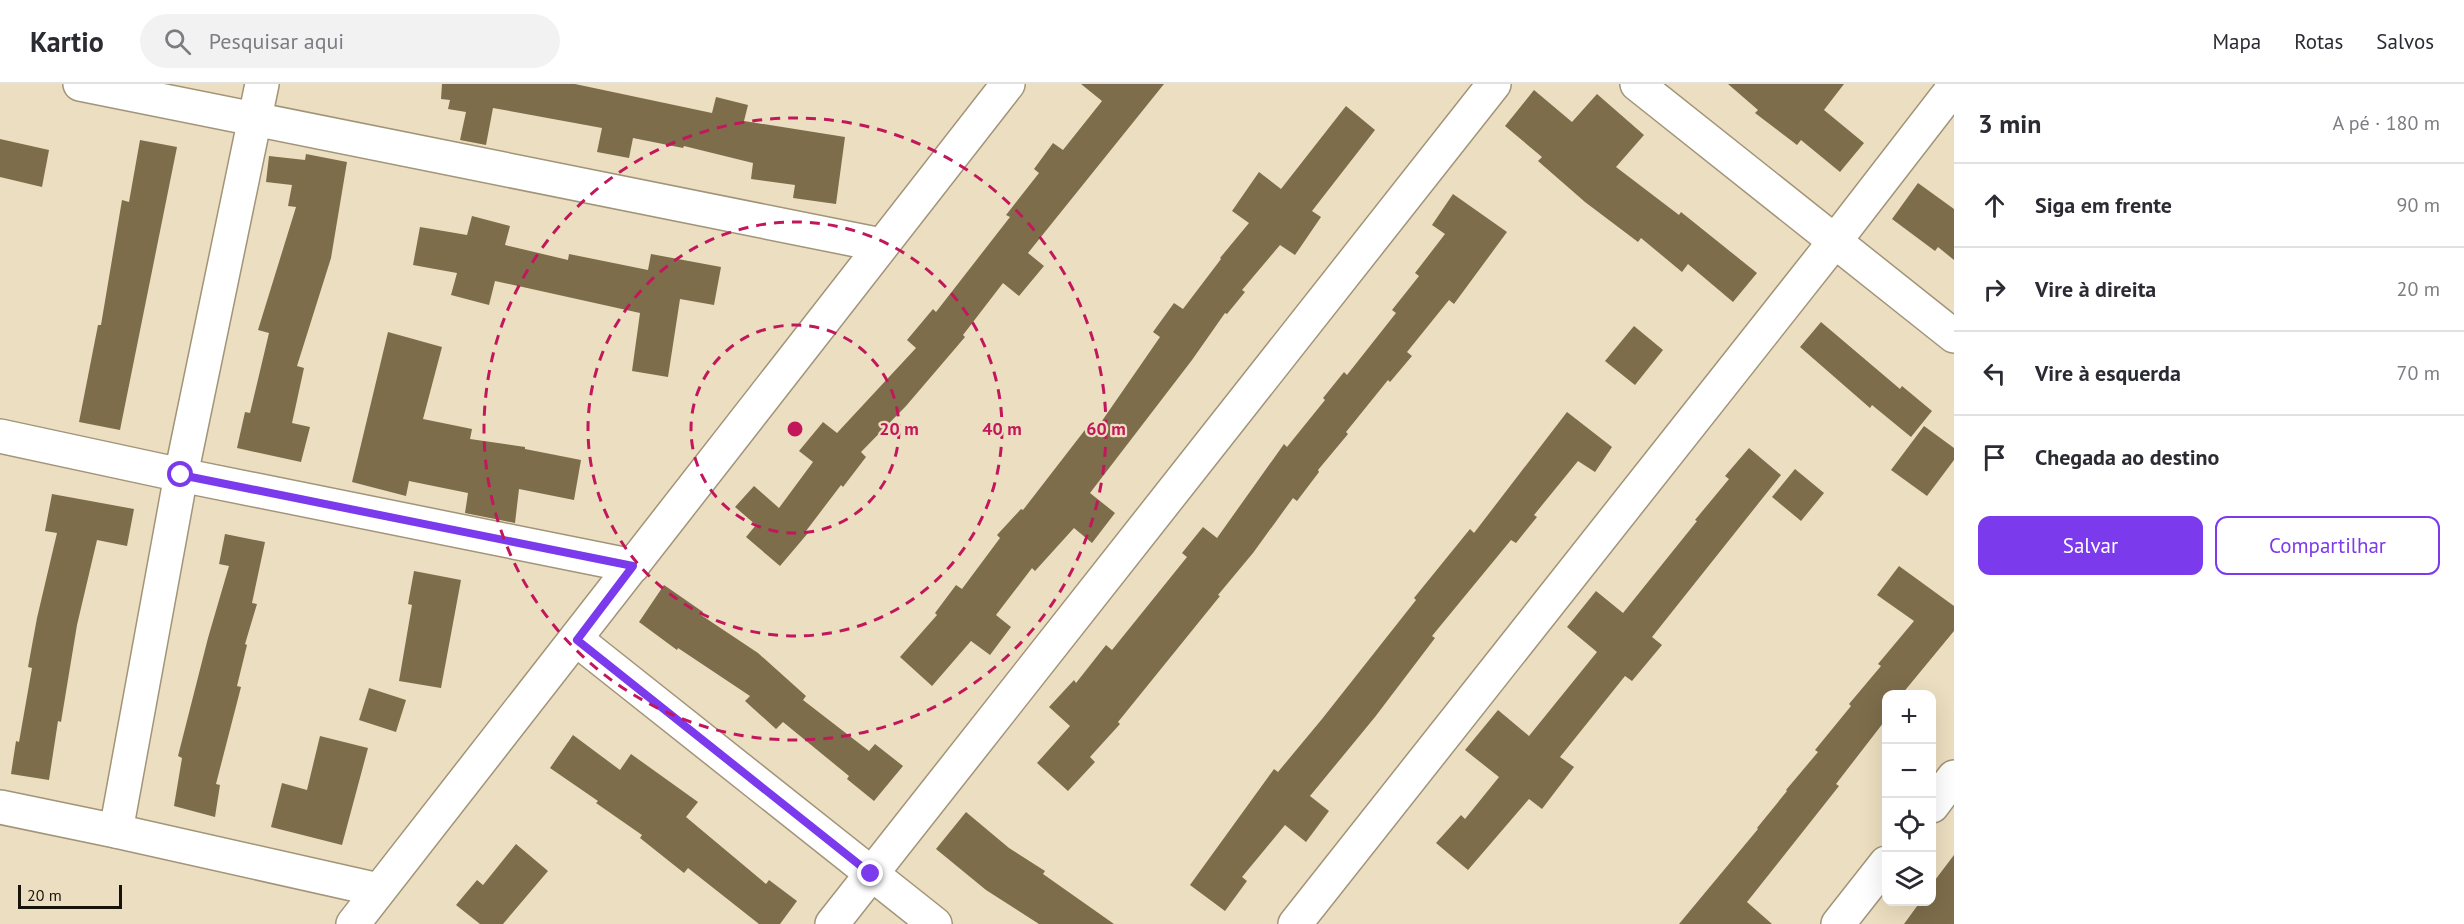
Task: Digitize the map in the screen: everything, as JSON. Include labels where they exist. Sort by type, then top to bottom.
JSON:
[{"type":"street","points":[[80,84],[881,245]]},
{"type":"street","points":[[117,831],[181,475],[262,84]]},
{"type":"street","points":[[353,924],[577,640],[1008,84]]},
{"type":"street","points":[[832,924],[1494,84]]},
{"type":"street","points":[[1637,84],[1954,336]]},
{"type":"street","points":[[1295,924],[1954,87]]},
{"type":"street","points":[[0,436],[633,566]]},
{"type":"street","points":[[577,640],[935,924]]},
{"type":"street","points":[[1936,801],[1954,777]]},
{"type":"street","points":[[0,807],[379,890]]},
{"type":"street","points":[[1838,924],[1882,869]]},
{"type":"building","points":[[442,84],[575,84],[712,113],[716,97],[748,105],[744,121],[845,137],[836,204],[793,198],[795,185],[751,179],[753,163],[684,146],[683,148],[633,138],[629,158],[597,152],[602,128],[493,108],[486,145],[460,140],[466,112],[448,109],[450,100],[441,99]]},
{"type":"building","points":[[1081,84],[1164,84],[1028,253],[1044,266],[1019,296],[1003,283],[963,335],[965,337],[906,406],[861,452],[866,457],[843,487],[841,485],[806,531],[808,533],[780,566],[746,537],[756,525],[735,507],[754,486],[779,508],[813,462],[799,451],[823,422],[837,433],[916,348],[907,340],[933,309],[936,312],[1010,217],[1006,215],[1039,173],[1034,169],[1053,143],[1063,150],[1102,101]]},
{"type":"building","points":[[1728,84],[1844,84],[1824,110],[1864,143],[1840,172],[1801,140],[1797,145],[1755,113],[1758,110]]},
{"type":"building","points":[[1534,90],[1572,122],[1597,94],[1644,135],[1616,167],[1679,215],[1681,212],[1757,273],[1733,302],[1688,264],[1682,272],[1641,238],[1638,242],[1585,202],[1538,161],[1542,157],[1505,126]]},
{"type":"building","points":[[1346,106],[1375,130],[1312,211],[1321,217],[1295,255],[1280,245],[1242,290],[1245,292],[1227,314],[1225,313],[1192,360],[1090,493],[1115,513],[1092,543],[1074,528],[1035,571],[1032,568],[996,615],[1011,627],[990,655],[971,641],[932,686],[900,657],[937,615],[935,613],[956,585],[962,589],[1000,538],[997,535],[1021,509],[1023,510],[1088,426],[1095,431],[1160,337],[1153,332],[1174,303],[1183,309],[1249,223],[1232,211],[1259,172],[1281,189]]},
{"type":"building","points":[[0,139],[49,150],[42,187],[0,177]]},
{"type":"building","points":[[140,140],[177,147],[120,430],[79,422],[98,325],[101,325],[122,200],[129,202]]},
{"type":"building","points":[[306,154],[347,162],[331,258],[297,366],[304,368],[292,423],[310,427],[301,462],[237,448],[245,412],[250,413],[269,333],[258,330],[296,207],[288,206],[292,185],[266,182],[269,156],[305,160]]},
{"type":"building","points":[[1918,183],[1954,209],[1954,260],[1938,247],[1935,251],[1892,219]]},
{"type":"building","points":[[1453,194],[1507,232],[1454,304],[1449,300],[1407,352],[1412,356],[1390,382],[1388,380],[1346,432],[1348,434],[1318,470],[1319,472],[1297,501],[1293,498],[1253,553],[1218,595],[1220,596],[1118,722],[1120,724],[1090,757],[1095,762],[1068,791],[1037,763],[1070,726],[1049,707],[1074,680],[1076,683],[1106,645],[1112,650],[1187,557],[1182,553],[1203,527],[1217,538],[1284,444],[1287,447],[1325,400],[1323,398],[1344,372],[1347,375],[1396,313],[1392,310],[1419,276],[1415,273],[1445,234],[1432,225]]},
{"type":"building","points":[[472,216],[510,226],[505,245],[568,260],[569,254],[648,270],[651,254],[721,267],[714,305],[680,299],[668,377],[632,371],[640,313],[495,281],[489,305],[451,295],[457,273],[413,265],[420,227],[467,235]]},
{"type":"building","points":[[1821,322],[1900,389],[1902,386],[1932,411],[1911,437],[1872,405],[1870,408],[1800,347]]},
{"type":"building","points":[[1634,326],[1663,350],[1635,385],[1605,361]]},
{"type":"building","points":[[388,332],[442,347],[423,419],[472,429],[470,439],[525,447],[525,449],[581,460],[574,500],[519,489],[515,523],[465,513],[468,493],[409,481],[406,496],[352,482]]},
{"type":"building","points":[[1567,412],[1612,447],[1595,472],[1578,461],[1534,515],[1537,517],[1516,543],[1511,540],[1432,636],[1435,638],[1375,717],[1310,796],[1329,811],[1306,842],[1285,825],[1242,877],[1247,881],[1225,911],[1190,885],[1274,769],[1278,772],[1322,719],[1416,600],[1414,598],[1470,529],[1474,533]]},
{"type":"building","points":[[1924,426],[1954,448],[1954,460],[1927,496],[1891,470]]},
{"type":"building","points":[[1749,448],[1781,475],[1652,637],[1662,645],[1632,681],[1625,676],[1560,757],[1574,767],[1542,809],[1529,799],[1468,870],[1436,843],[1461,815],[1465,819],[1499,777],[1465,750],[1498,710],[1529,736],[1597,652],[1567,627],[1596,591],[1623,613],[1697,521],[1695,520],[1729,479],[1725,476]]},
{"type":"building","points":[[1795,469],[1824,493],[1801,521],[1772,497]]},
{"type":"building","points":[[52,494],[134,509],[127,546],[97,540],[77,625],[49,780],[11,774],[32,668],[28,667],[37,618],[57,533],[45,531]]},
{"type":"building","points":[[225,534],[265,542],[252,603],[257,604],[245,644],[247,645],[237,686],[241,687],[216,784],[220,785],[215,817],[174,806],[182,758],[178,756],[229,566],[219,564]]},
{"type":"building","points":[[1899,566],[1954,606],[1954,631],[1905,690],[1882,690],[1882,724],[1836,784],[1839,786],[1747,902],[1772,924],[1679,924],[1818,752],[1815,750],[1881,666],[1878,664],[1914,621],[1877,595]]},
{"type":"building","points":[[414,571],[461,580],[441,688],[399,681],[412,605],[408,604]]},
{"type":"building","points":[[664,585],[703,612],[701,615],[758,653],[806,696],[803,700],[869,751],[875,744],[903,766],[874,801],[847,779],[849,776],[783,722],[776,729],[745,701],[750,696],[678,648],[677,650],[639,622]]},
{"type":"building","points":[[369,688],[406,700],[396,732],[359,720]]},
{"type":"building","points":[[573,735],[620,770],[631,754],[698,802],[686,817],[766,884],[769,880],[797,901],[780,924],[759,924],[688,868],[684,873],[640,838],[642,835],[550,768]]},
{"type":"building","points":[[320,736],[368,748],[342,845],[271,827],[282,783],[307,790]]},
{"type":"building","points":[[966,812],[1009,848],[1045,871],[1043,874],[1114,924],[1039,924],[986,890],[936,849]]},
{"type":"building","points":[[516,844],[548,871],[503,924],[480,924],[456,905],[477,880],[483,885]]},
{"type":"building","points":[[1954,855],[1954,924],[1904,924],[1917,906],[1936,906],[1936,879]]},
{"type":"route","points":[[181,475],[633,566],[577,640],[871,874]]}]
